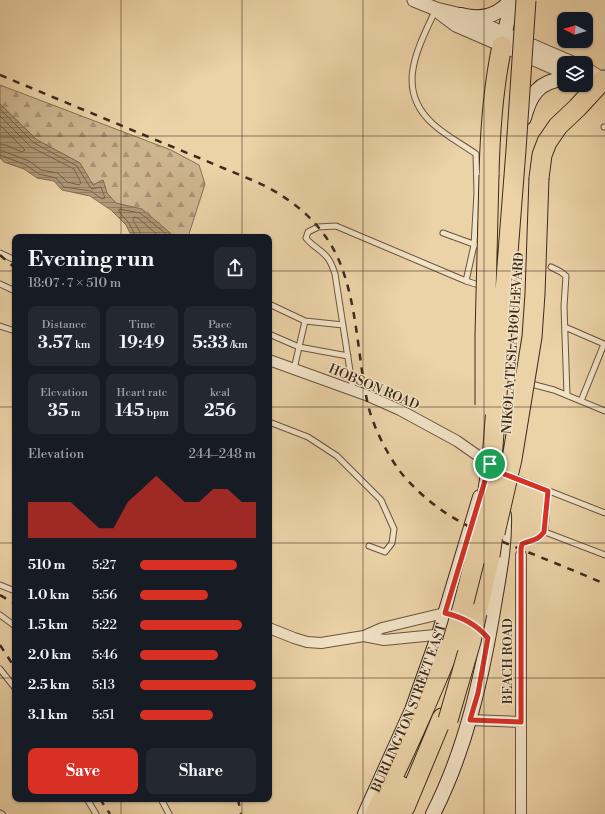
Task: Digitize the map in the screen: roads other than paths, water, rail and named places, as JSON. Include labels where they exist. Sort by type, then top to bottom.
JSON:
[{"type":"highway","name":"NIKOLA TESLA BOULEVARD","points":[[436,716],[445,639],[463,606],[481,534],[492,459],[526,0]]},
{"type":"highway","name":"NIKOLA TESLA BOULEVARD","points":[[436,716],[471,641],[490,556],[505,456],[538,0]]},
{"type":"highway","points":[[472,568],[482,502],[490,133],[498,63],[517,46]]},
{"type":"highway","points":[[490,556],[512,459],[532,337],[541,161],[547,142],[558,126],[600,84]]},
{"type":"highway","points":[[375,814],[399,765],[436,716]]},
{"type":"highway","points":[[390,814],[436,716]]},
{"type":"highway","points":[[402,814],[436,716]]},
{"type":"highway","points":[[413,814],[436,716]]},
{"type":"main road","points":[[461,15],[474,18],[484,17],[501,10],[511,0]]},
{"type":"main road","points":[[511,0],[517,46]]},
{"type":"main road","name":"BURLINGTON STREET EAST","points":[[516,186],[513,152],[520,0]]},
{"type":"main road","name":"BURLINGTON STREET EAST","points":[[433,814],[441,797],[470,720],[478,693],[504,543],[503,415],[505,377],[506,251],[521,152],[524,118],[517,46],[533,0]]},
{"type":"main road","points":[[524,118],[527,106],[532,96],[540,87],[557,80]]},
{"type":"main road","name":"BURLINGTON STREET EAST","points":[[365,814],[445,639],[445,613],[490,464],[503,415]]},
{"type":"street","points":[[414,0],[436,10],[456,25],[557,58]]},
{"type":"street","points":[[436,10],[461,15],[557,68]]},
{"type":"street","points":[[593,76],[600,84]]},
{"type":"street","name":"HOBSON ROAD","points":[[272,361],[353,390],[400,410],[457,441],[504,474]]},
{"type":"street","name":"BEACH ROAD","points":[[521,555],[521,814]]},
{"type":"street","points":[[272,629],[307,642],[321,643],[364,636],[382,628],[445,613],[456,615],[469,621],[480,628],[488,638]]},
{"type":"street","points":[[364,636],[384,640],[445,639],[463,634],[488,638]]},
{"type":"street","points":[[470,720],[521,722]]},
{"type":"lane","points":[[436,10],[414,60],[412,75],[414,93],[422,112],[431,123],[476,154],[477,193],[474,245],[466,281]]},
{"type":"lane","points":[[353,390],[335,274],[331,263],[325,255],[310,244],[306,238],[308,232],[318,227],[336,226],[466,281],[480,286],[495,287]]},
{"type":"lane","points":[[443,233],[474,245],[494,250]]},
{"type":"lane","points":[[0,253],[12,259]]},
{"type":"lane","points":[[551,267],[566,276],[564,306],[567,395]]},
{"type":"lane","points":[[0,284],[12,290]]},
{"type":"lane","points":[[272,305],[305,321],[343,325]]},
{"type":"lane","points":[[294,369],[305,321]]},
{"type":"lane","points":[[0,326],[12,330]]},
{"type":"lane","points":[[565,327],[604,344],[581,401]]},
{"type":"lane","points":[[272,335],[299,347],[348,356]]},
{"type":"lane","points":[[505,377],[567,395],[605,411]]},
{"type":"lane","points":[[272,423],[308,437],[337,456],[381,500],[394,529],[392,543],[385,552],[369,546]]},
{"type":"lane","points":[[504,474],[605,513]]},
{"type":"lane","points":[[521,555],[522,544],[528,541],[536,540],[544,532],[548,491]]},
{"type":"lane","points":[[544,532],[605,555]]},
{"type":"lane","points":[[0,584],[12,590]]},
{"type":"lane","points":[[0,615],[12,624]]},
{"type":"lane","points":[[0,669],[12,684]]},
{"type":"lane","points":[[88,802],[96,814]]},
{"type":"lane","points":[[163,802],[169,814]]},
{"type":"water","points":[[0,104],[37,140],[80,163],[93,185],[103,180],[107,193],[116,203],[142,209],[169,232],[169,234],[130,234],[126,225],[111,210],[90,196],[62,190],[54,181],[37,178],[24,169],[4,162],[0,158]]},
{"type":"railway","points":[[0,75],[252,180],[267,187],[294,204],[317,226],[327,239],[342,268],[355,319],[370,413],[385,447],[403,475],[430,501],[457,520],[499,540],[605,584]]},
{"type":"railway","points":[[0,255],[12,265]]},
{"type":"railway","points":[[0,595],[12,602]]},
{"type":"railway","points":[[0,645],[12,663]]},
{"type":"railway","points":[[102,802],[110,814]]},
{"type":"railway","points":[[239,802],[241,814]]}]
